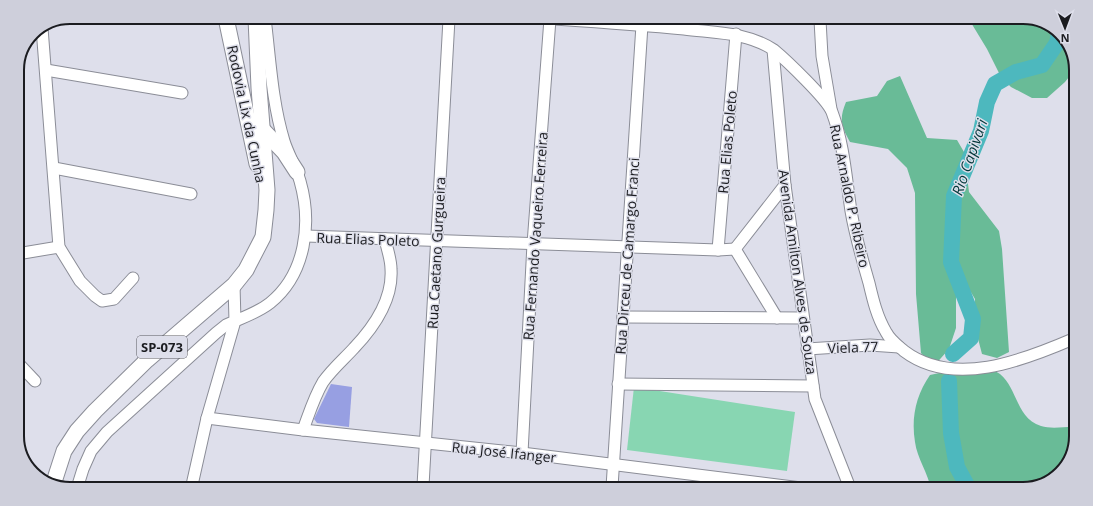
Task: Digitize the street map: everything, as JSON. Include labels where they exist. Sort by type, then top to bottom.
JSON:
[{"type":"main road","name":"Rodovia Lix da Cunha","points":[[227,24],[264,190],[266,210]]},
{"type":"main road","name":"Rodovia Lix da Cunha","points":[[55,480],[64,451],[77,431],[94,411],[147,360],[234,285],[246,270],[263,237],[267,190],[256,24]]},
{"type":"main road","points":[[262,128],[284,152],[297,172]]},
{"type":"street","points":[[79,482],[91,452],[107,432],[226,325],[269,303],[291,280],[298,263],[306,236],[304,201],[297,172],[283,134],[270,60],[267,24]]},
{"type":"street","name":"Rua Caetano Gurgueira","points":[[423,482],[424,443],[449,24]]},
{"type":"street","name":"Rua Fernando Vaqueiro Ferreira","points":[[522,453],[533,244],[550,24]]},
{"type":"street","name":"Rua Arnaldo P. Ribeiro","points":[[628,24],[736,34],[757,41],[773,50],[797,71],[831,110],[840,142],[857,242],[878,317],[886,333],[910,356],[943,369],[960,370],[1007,362],[1042,353],[1069,341]]},
{"type":"street","points":[[820,24],[822,56],[831,110]]},
{"type":"street","name":"Rua Dirceu de Camargo Franci","points":[[612,482],[642,25]]},
{"type":"street","points":[[42,33],[59,248],[80,281],[102,301],[114,299],[133,278]]},
{"type":"street","name":"Rua Elias Poleto","points":[[718,250],[736,34]]},
{"type":"street","name":"Avenida Amilton Alves de Souza","points":[[773,50],[785,185],[815,398],[848,482]]},
{"type":"street","points":[[46,70],[182,93]]},
{"type":"street","points":[[54,168],[191,194]]},
{"type":"street","points":[[777,318],[735,249],[785,185]]},
{"type":"street","name":"Rua Elias Poleto","points":[[306,236],[437,242],[628,246],[718,250],[735,249]]},
{"type":"street","points":[[303,430],[316,396],[324,381],[334,368],[356,346],[375,322],[387,300],[391,284],[391,268],[385,239]]},
{"type":"street","points":[[24,253],[59,248]]},
{"type":"street","points":[[193,482],[207,418],[235,321],[234,285]]},
{"type":"street","points":[[624,317],[803,318]]},
{"type":"street","name":"Viela 77","points":[[807,349],[870,345],[899,347]]},
{"type":"street","points":[[24,369],[35,380]]},
{"type":"street","points":[[618,384],[813,386]]},
{"type":"street","name":"Rua José Ifanger","points":[[207,418],[303,430],[522,453],[752,482]]},
{"type":"green space","points":[[972,24],[1023,24],[1041,27],[1045,30],[1045,48],[1063,48],[1067,55],[1069,77],[1047,98],[1032,98],[1011,87],[1001,77],[987,49]]},
{"type":"green space","points":[[900,76],[927,138],[957,140],[964,152],[969,192],[999,231],[1002,249],[1009,352],[997,358],[982,354],[975,327],[975,299],[966,284],[956,297],[956,328],[949,349],[933,367],[921,353],[916,294],[915,193],[907,168],[888,149],[850,142],[843,127],[842,113],[846,102],[877,96],[887,81]]},
{"type":"green space","points":[[985,368],[995,371],[1006,380],[1022,410],[1033,422],[1041,426],[1056,428],[1069,427],[1066,454],[1058,466],[1041,479],[1029,482],[929,482],[916,448],[914,416],[921,391],[930,375],[944,372]]},
{"type":"green space","points":[[634,387],[795,412],[787,471],[627,450]]},
{"type":"building","points":[[331,384],[352,387],[349,427],[317,423],[314,419]]},
{"type":"waterway","name":"Rio Capivari","points":[[953,354],[971,338],[973,319],[951,262],[954,196],[981,131],[987,102],[995,84],[1016,72],[1042,65],[1054,48]]},
{"type":"waterway","name":"Rio Capivari","points":[[949,381],[951,433],[957,467],[965,482]]}]
